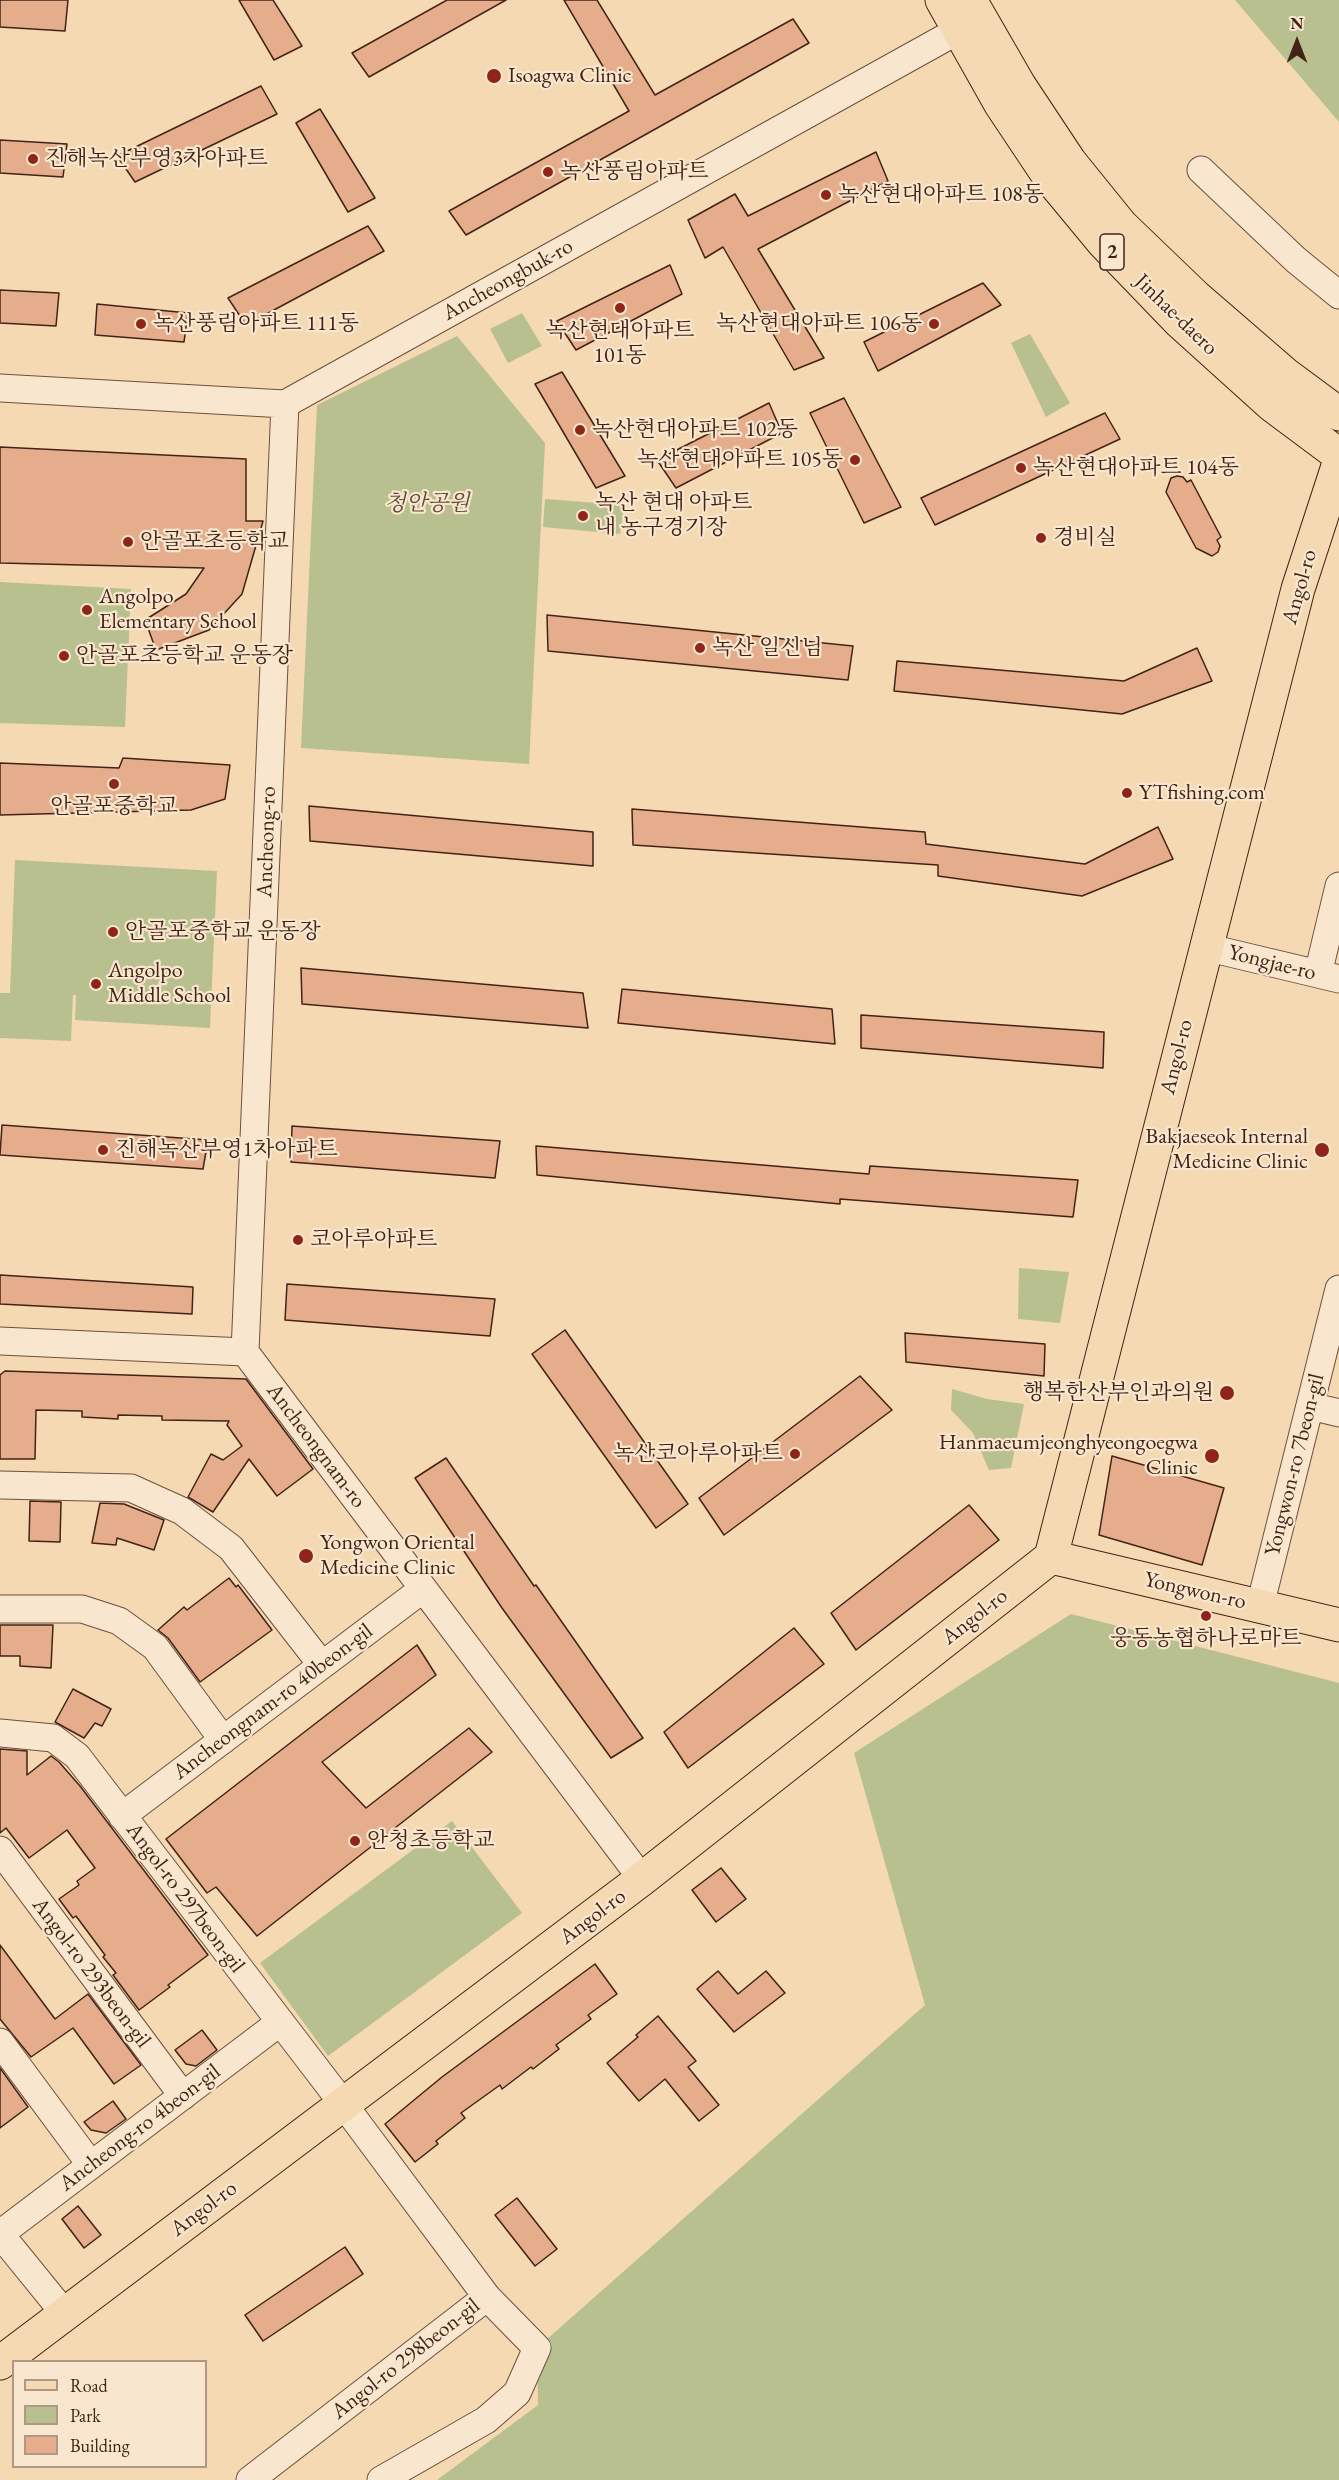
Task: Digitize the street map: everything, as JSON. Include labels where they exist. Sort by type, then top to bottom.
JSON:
[{"type":"main road","name":"Jinhae-daero","points":[[942,0],[970,16],[1070,162],[1121,225],[1205,305],[1285,374],[1339,414]]},
{"type":"main road","name":"Jinhae-daero","points":[[970,16],[1000,103],[1050,178],[1103,242],[1180,322],[1272,405],[1339,455]]},
{"type":"main road","name":"Angol-ro","points":[[0,2363],[642,1879],[1051,1557],[1205,946],[1298,589],[1339,463]]},
{"type":"main road","name":"Yongwon-ro","points":[[1051,1557],[1339,1625]]},
{"type":"street","name":"Ancheongbuk-ro","points":[[285,404],[970,16]]},
{"type":"street","points":[[1201,170],[1296,260],[1339,294]]},
{"type":"street","points":[[0,388],[285,404]]},
{"type":"street","name":"Ancheong-ro","points":[[245,1352],[285,404]]},
{"type":"street","points":[[1328,976],[1339,886]]},
{"type":"street","name":"Yongjae-ro","points":[[1205,946],[1328,976]]},
{"type":"street","name":"Yongwon-ro 7beon-gil","points":[[1260,1606],[1339,1289]]},
{"type":"street","points":[[0,1341],[245,1352]]},
{"type":"street","name":"Ancheongnam-ro","points":[[245,1352],[642,1879]]},
{"type":"street","points":[[1310,1406],[1339,1413]]},
{"type":"street","points":[[0,1485],[131,1488],[182,1511],[231,1548],[322,1665]]},
{"type":"street","name":"Ancheongnam-ro 40beon-gil","points":[[122,1816],[423,1589]]},
{"type":"street","points":[[0,1609],[82,1609],[119,1621],[155,1647],[223,1740]]},
{"type":"street","name":"Angol-ro 297beon-gil","points":[[0,1733],[52,1738],[76,1756],[344,2105]]},
{"type":"street","name":"Angol-ro 293beon-gil","points":[[0,1850],[183,2096]]},
{"type":"street","name":"Ancheong-ro 4beon-gil","points":[[0,2234],[279,2023]]},
{"type":"street","points":[[0,2042],[91,2165]]},
{"type":"street","name":"Angol-ro 298beon-gil","points":[[250,2480],[487,2297],[344,2105]]},
{"type":"street","points":[[0,2234],[65,2314]]},
{"type":"street","points":[[381,2480],[486,2420],[517,2393],[537,2348],[487,2297]]},
{"type":"green space","points":[[1235,0],[1339,0],[1339,122]]},
{"type":"green space","points":[[522,313],[542,346],[508,363],[490,329]]},
{"type":"green space","points":[[1030,334],[1070,403],[1046,417],[1011,343]]},
{"type":"green space","name":"청안공원","points":[[457,336],[545,443],[529,764],[301,748],[317,405]]},
{"type":"green space","name":"녹산 현대 아파트 내 농구경기장","points":[[545,499],[624,505],[620,534],[543,527]]},
{"type":"green space","name":"안골포초등학교 운동장","points":[[0,582],[131,589],[125,727],[0,723]]},
{"type":"green space","name":"안골포중학교 운동장","points":[[15,860],[217,871],[210,1028],[75,1020],[76,995],[73,995],[71,1041],[0,1038],[0,993],[10,993]]},
{"type":"green space","points":[[1019,1268],[1069,1272],[1060,1323],[1018,1319]]},
{"type":"green space","points":[[952,1389],[987,1399],[1024,1404],[1011,1468],[989,1470],[973,1433],[951,1410]]},
{"type":"green space","points":[[1071,1614],[1339,1683],[1339,2480],[437,2480],[538,2405],[537,2348],[925,2005],[854,1753]]},
{"type":"green space","points":[[452,1821],[522,1913],[328,2056],[260,1963]]},
{"type":"building","points":[[0,0],[68,0],[65,31],[0,27]]},
{"type":"building","points":[[239,0],[273,0],[302,46],[274,60]]},
{"type":"building","points":[[447,0],[506,0],[369,77],[352,53]]},
{"type":"building","points":[[564,0],[597,0],[655,95],[793,19],[809,43],[466,235],[449,211],[629,111]]},
{"type":"building","points":[[261,86],[277,114],[135,182],[117,156]]},
{"type":"building","points":[[320,109],[375,198],[348,212],[296,123]]},
{"type":"building","name":"진해녹산부영3차아파트","points":[[0,140],[67,144],[63,177],[0,173]]},
{"type":"building","points":[[876,152],[888,181],[758,249],[824,358],[794,370],[723,247],[705,258],[688,220],[735,194],[748,216]]},
{"type":"building","points":[[368,226],[384,251],[246,325],[228,298]]},
{"type":"building","name":"녹산현대아파트 101동","points":[[670,265],[682,294],[576,350],[557,321]]},
{"type":"building","name":"녹산현대아파트 106동","points":[[983,283],[1001,305],[878,371],[864,342]]},
{"type":"building","points":[[0,290],[59,293],[56,326],[0,323]]},
{"type":"building","name":"녹산풍림아파트 111동","points":[[97,304],[188,313],[184,342],[95,335]]},
{"type":"building","name":"녹산현대아파트 102동","points":[[562,372],[625,476],[596,488],[535,384]]},
{"type":"building","name":"녹산현대아파트 105동","points":[[844,398],[901,507],[864,523],[810,413]]},
{"type":"building","points":[[769,403],[782,433],[676,488],[657,460]]},
{"type":"building","name":"녹산현대아파트 104동","points":[[1105,413],[1120,439],[935,525],[921,498]]},
{"type":"building","name":"안골포초등학교","points":[[0,447],[246,459],[246,521],[263,521],[242,594],[209,630],[156,650],[145,620],[186,594],[204,568],[0,563]]},
{"type":"building","points":[[1183,477],[1187,482],[1191,480],[1221,537],[1217,540],[1220,546],[1218,552],[1212,556],[1196,548],[1166,492],[1171,478]]},
{"type":"building","name":"녹산 일신님","points":[[547,615],[853,646],[848,680],[548,651]]},
{"type":"building","points":[[1197,648],[1212,681],[1122,714],[894,691],[897,661],[1124,681]]},
{"type":"building","name":"안골포중학교","points":[[123,758],[230,765],[225,799],[191,810],[0,815],[0,763],[119,768]]},
{"type":"building","points":[[309,806],[593,832],[593,866],[310,841]]},
{"type":"building","points":[[632,809],[925,832],[926,844],[1085,864],[1158,827],[1173,859],[1082,896],[938,876],[938,865],[633,845]]},
{"type":"building","points":[[301,968],[583,993],[588,1028],[302,1004]]},
{"type":"building","points":[[622,989],[832,1009],[835,1044],[618,1023]]},
{"type":"building","points":[[861,1015],[1104,1032],[1103,1068],[861,1048]]},
{"type":"building","name":"진해녹산부영1차아파트","points":[[2,1125],[208,1140],[203,1169],[0,1155]]},
{"type":"building","points":[[292,1126],[500,1141],[495,1178],[291,1162]]},
{"type":"building","points":[[536,1146],[869,1174],[870,1166],[1078,1180],[1073,1217],[840,1199],[840,1204],[537,1175]]},
{"type":"building","points":[[0,1275],[193,1287],[192,1314],[0,1304]]},
{"type":"building","points":[[287,1284],[495,1299],[490,1336],[285,1320]]},
{"type":"building","name":"녹산코아루아파트","points":[[565,1330],[688,1504],[656,1528],[532,1354]]},
{"type":"building","points":[[905,1333],[1045,1344],[1044,1376],[906,1362]]},
{"type":"building","points":[[5,1371],[246,1379],[313,1469],[277,1496],[249,1459],[213,1512],[188,1497],[211,1454],[223,1460],[242,1446],[227,1425],[229,1421],[162,1420],[162,1416],[118,1415],[118,1419],[82,1417],[82,1411],[36,1410],[35,1459],[0,1459],[0,1375]]},
{"type":"building","name":"녹산코아루아파트","points":[[860,1376],[892,1410],[724,1535],[699,1498]]},
{"type":"building","points":[[1112,1456],[1224,1488],[1202,1565],[1099,1535]]},
{"type":"building","points":[[446,1458],[643,1738],[611,1758],[502,1608],[415,1478]]},
{"type":"building","points":[[30,1501],[61,1502],[60,1542],[29,1541]]},
{"type":"building","points":[[100,1503],[124,1504],[164,1520],[154,1550],[117,1538],[116,1545],[92,1543]]},
{"type":"building","points":[[969,1505],[999,1540],[856,1650],[831,1613]]},
{"type":"building","points":[[229,1578],[236,1587],[238,1585],[272,1630],[200,1682],[168,1638],[158,1630],[184,1607],[187,1610]]},
{"type":"building","points":[[0,1625],[53,1625],[51,1668],[20,1666],[20,1656],[0,1656]]},
{"type":"building","points":[[794,1628],[824,1664],[688,1768],[664,1732]]},
{"type":"building","name":"안청초등학교","points":[[417,1645],[436,1675],[322,1762],[366,1808],[469,1728],[492,1752],[257,1936],[216,1887],[207,1893],[166,1839]]},
{"type":"building","points":[[73,1689],[111,1709],[102,1726],[95,1723],[84,1738],[55,1722]]},
{"type":"building","points":[[0,1749],[27,1751],[27,1775],[51,1756],[59,1762],[80,1786],[208,1955],[139,2010],[113,1975],[116,1973],[103,1957],[105,1955],[76,1916],[73,1918],[59,1899],[79,1885],[77,1881],[95,1868],[67,1830],[29,1858],[6,1828],[0,1833]]},
{"type":"building","points":[[721,1868],[746,1899],[716,1922],[692,1890]]},
{"type":"building","points":[[0,1945],[55,2019],[88,1994],[141,2065],[114,2084],[73,2028],[31,2057],[0,2019]]},
{"type":"building","points":[[595,1964],[617,1994],[588,2015],[591,2019],[556,2045],[559,2049],[533,2069],[531,2067],[502,2089],[500,2085],[461,2113],[465,2118],[436,2141],[438,2144],[415,2162],[385,2124],[442,2077]]},
{"type":"building","points":[[718,1971],[738,1994],[766,1971],[785,1993],[734,2032],[697,1989]]},
{"type":"building","points":[[658,2016],[696,2061],[688,2067],[719,2105],[699,2121],[665,2079],[639,2101],[607,2063],[638,2037],[636,2035]]},
{"type":"building","points":[[202,2030],[217,2050],[196,2066],[186,2064],[175,2050]]},
{"type":"building","points":[[0,2068],[28,2107],[0,2128]]},
{"type":"building","points":[[113,2101],[126,2119],[106,2133],[91,2130],[84,2122]]},
{"type":"building","points":[[517,2198],[557,2249],[535,2266],[495,2215]]},
{"type":"building","points":[[78,2206],[101,2235],[84,2248],[62,2219]]},
{"type":"building","points":[[345,2247],[363,2274],[263,2341],[245,2315]]},
{"type":"place","name":"Isoagwa Clinic","points":[[494,76]]},
{"type":"place","name":"진해녹산부영3차아파트","points":[[33,159]]},
{"type":"place","name":"녹산풍림아파트","points":[[548,172]]},
{"type":"place","name":"녹산현대아파트 108동","points":[[826,195]]},
{"type":"place","name":"녹산현대아파트 101동","points":[[620,308]]},
{"type":"place","name":"녹산풍림아파트 111동","points":[[141,324]]},
{"type":"place","name":"녹산현대아파트 106동","points":[[934,324]]},
{"type":"place","name":"녹산현대아파트 102동","points":[[580,430]]},
{"type":"place","name":"녹산현대아파트 105동","points":[[855,460]]},
{"type":"place","name":"녹산현대아파트 104동","points":[[1021,468]]},
{"type":"place","name":"녹산 현대 아파트 내 농구경기장","points":[[583,516]]},
{"type":"place","name":"경비실","points":[[1041,538]]},
{"type":"place","name":"안골포초등학교","points":[[128,542]]},
{"type":"place","name":"Angolpo Elementary School","points":[[87,610]]},
{"type":"place","name":"녹산 일신님","points":[[700,648]]},
{"type":"place","name":"안골포초등학교 운동장","points":[[64,656]]},
{"type":"place","name":"안골포중학교","points":[[114,784]]},
{"type":"place","name":"YTfishing.com","points":[[1127,793]]},
{"type":"place","name":"안골포중학교 운동장","points":[[113,932]]},
{"type":"place","name":"Angolpo Middle School","points":[[96,984]]},
{"type":"place","name":"진해녹산부영1차아파트","points":[[103,1150]]},
{"type":"place","name":"Bakjaeseok Internal Medicine Clinic","points":[[1322,1150]]},
{"type":"place","name":"코아루아파트","points":[[298,1240]]},
{"type":"place","name":"행복한산부인과의원","points":[[1227,1393]]},
{"type":"place","name":"녹산코아루아파트","points":[[795,1454]]},
{"type":"place","name":"Hanmaeumjeonghyeongoegwa Clinic","points":[[1212,1456]]},
{"type":"place","name":"Yongwon Oriental Medicine Clinic","points":[[306,1556]]},
{"type":"place","name":"웅동농협하나로마트","points":[[1206,1616]]},
{"type":"place","name":"안청초등학교","points":[[355,1841]]}]
